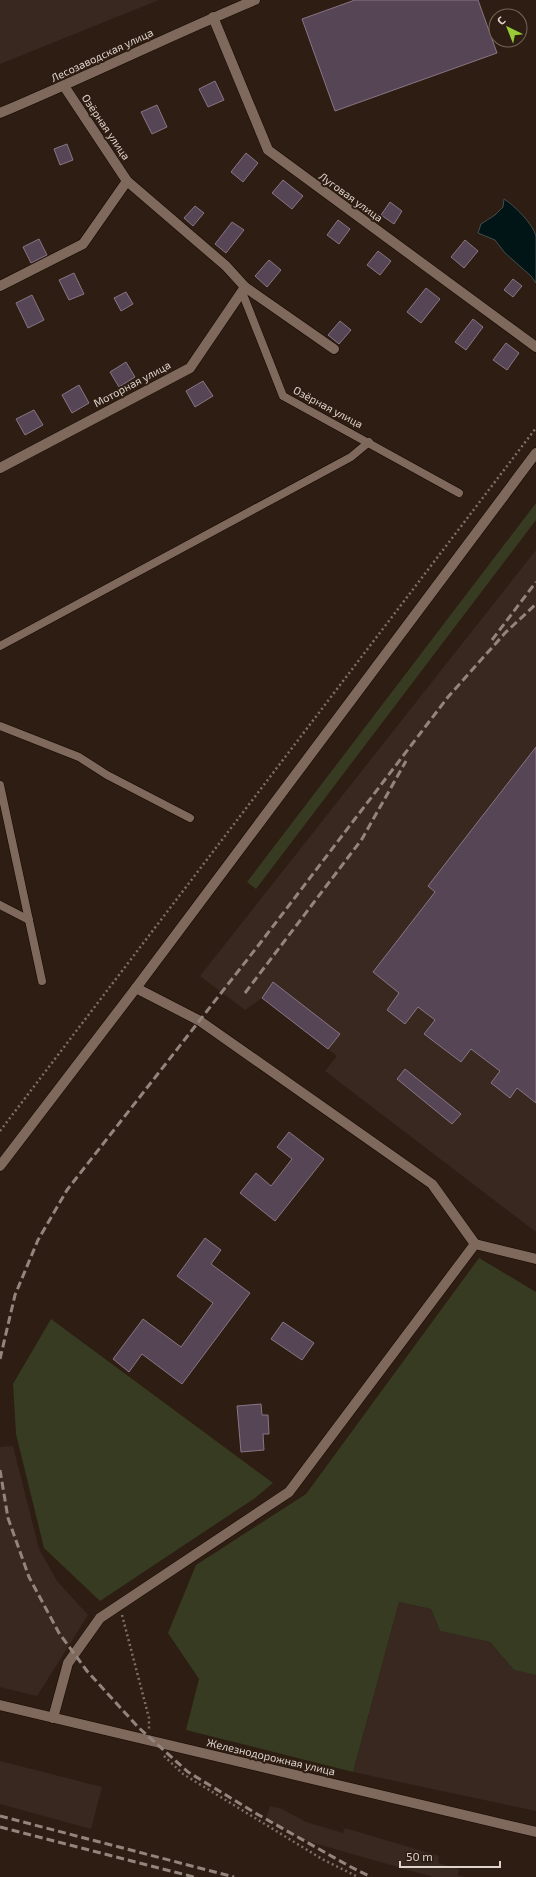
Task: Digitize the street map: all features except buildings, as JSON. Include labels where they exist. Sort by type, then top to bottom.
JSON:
[{"type":"street","name":"Лесозаводская улица","points":[[0,113],[64,86],[213,17],[255,0]]},
{"type":"street","name":"Луговая улица","points":[[213,17],[268,150],[536,347]]},
{"type":"street","name":"Озёрная улица","points":[[64,86],[127,181],[226,266],[243,290],[334,349]]},
{"type":"street","points":[[0,286],[83,244],[127,181]]},
{"type":"street","name":"Моторная улица","points":[[0,468],[190,368],[243,290]]},
{"type":"street","points":[[0,1166],[136,988],[536,453]]},
{"type":"street","points":[[136,988],[200,1021],[432,1184],[475,1244],[536,1260]]},
{"type":"street","points":[[52,1718],[68,1663],[100,1618],[289,1492],[475,1244]]},
{"type":"street","name":"Железнодорожная улица","points":[[0,1706],[536,1832]]},
{"type":"lane","name":"Озёрная улица","points":[[243,290],[283,396],[369,442],[459,493]]},
{"type":"lane","points":[[0,646],[351,457],[369,442]]},
{"type":"lane","points":[[0,726],[80,757],[107,775],[190,818]]},
{"type":"lane","points":[[0,785],[42,981]]},
{"type":"lane","points":[[0,905],[29,920]]},
{"type":"path","points":[[0,1131],[536,428]]},
{"type":"shaded area","points":[[0,0],[159,0],[0,64]]},
{"type":"shaded area","points":[[504,199],[523,215],[536,236],[536,283],[531,276],[505,253],[495,240],[478,233],[481,224],[495,215],[503,207]]},
{"type":"shaded area","points":[[536,550],[536,1232],[325,1071],[337,1056],[262,998],[245,1010],[200,976]]},
{"type":"shaded area","points":[[13,1446],[39,1549],[57,1581],[88,1615],[37,1696],[0,1687],[0,1447]]},
{"type":"shaded area","points":[[399,1602],[431,1609],[440,1631],[490,1642],[514,1670],[536,1675],[536,1811],[353,1772]]},
{"type":"shaded area","points":[[0,1761],[102,1787],[91,1829],[0,1804]]},
{"type":"shaded area","points":[[270,1806],[282,1809],[306,1822],[343,1833],[345,1828],[439,1856],[438,1863],[459,1869],[458,1875],[465,1877],[433,1877],[303,1840],[266,1819]]},
{"type":"green space","points":[[536,503],[536,520],[256,889],[247,882]]},
{"type":"green space","points":[[479,1258],[536,1292],[536,1675],[514,1670],[490,1642],[440,1631],[431,1609],[399,1602],[353,1772],[186,1730],[199,1679],[168,1633],[196,1565],[306,1494]]},
{"type":"green space","points":[[51,1319],[273,1483],[255,1498],[100,1601],[44,1548],[16,1434],[13,1384]]},
{"type":"railway","points":[[492,640],[536,582]]},
{"type":"railway","points":[[0,1359],[15,1295],[38,1240],[67,1190],[261,942],[448,697],[505,633],[536,604]]},
{"type":"railway","points":[[245,993],[362,839],[406,761]]},
{"type":"railway","points":[[0,1470],[8,1518],[29,1577],[59,1633],[87,1671],[138,1727],[188,1772],[257,1814],[371,1877]]},
{"type":"railway","points":[[0,1816],[234,1877]]},
{"type":"railway","points":[[0,1827],[194,1877]]}]
